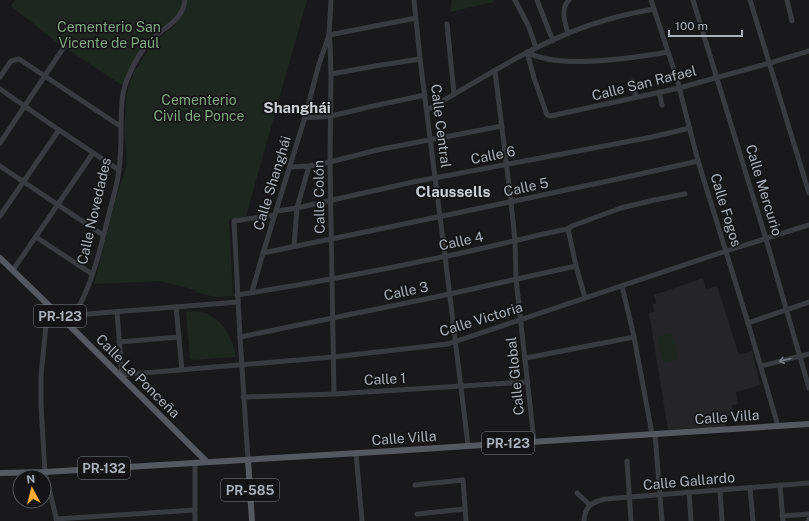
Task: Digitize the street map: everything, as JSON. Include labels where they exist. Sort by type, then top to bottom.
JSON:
[{"type":"main road","name":"Calle La Ponceña","points":[[0,258],[121,375],[207,462]]},
{"type":"main road","name":"Calle Villa","points":[[52,472],[809,424]]},
{"type":"main road","name":"PR-585","points":[[248,460],[252,521]]},
{"type":"main road","name":"Calle Villa","points":[[0,473],[12,473]]},
{"type":"street","name":"Calle Novedades","points":[[68,323],[74,315],[92,274],[104,235],[119,170],[120,126],[123,92],[132,68],[152,40],[172,24],[179,16],[185,0]]},
{"type":"street","name":"Calle Colón","points":[[331,0],[329,35],[331,74],[330,162],[334,394]]},
{"type":"street","name":"Calle Central","points":[[414,0],[468,445]]},
{"type":"street","points":[[515,0],[529,27],[536,48]]},
{"type":"street","points":[[537,0],[553,40]]},
{"type":"street","points":[[566,35],[563,10],[565,4],[569,0]]},
{"type":"street","name":"Calle Fogos","points":[[651,0],[679,88],[698,161],[748,322],[778,426]]},
{"type":"street","name":"Calle Mercurio","points":[[693,0],[718,77],[809,388]]},
{"type":"street","points":[[750,0],[809,193]]},
{"type":"street","points":[[787,0],[792,21]]},
{"type":"street","points":[[427,110],[527,52],[553,40],[606,20],[654,9]]},
{"type":"street","points":[[329,35],[416,18]]},
{"type":"street","points":[[447,24],[454,94]]},
{"type":"street","name":"Calle Shanghái","points":[[252,292],[305,117],[318,64],[329,35]]},
{"type":"street","points":[[0,143],[64,47]]},
{"type":"street","name":"Calle San Rafael","points":[[527,52],[542,102],[548,116],[679,88],[809,51]]},
{"type":"street","points":[[527,52],[536,57],[554,61],[621,59],[668,52]]},
{"type":"street","points":[[0,77],[11,61],[20,59],[120,126]]},
{"type":"street","points":[[331,74],[420,59]]},
{"type":"street","name":"Calle Global","points":[[495,71],[511,202],[515,241],[516,279],[526,358],[534,441]]},
{"type":"street","points":[[632,81],[636,97]]},
{"type":"street","points":[[0,89],[119,170]]},
{"type":"street","points":[[660,92],[662,105]]},
{"type":"street","points":[[305,117],[317,118],[330,116],[425,95]]},
{"type":"street","points":[[290,167],[309,166],[330,162],[377,150],[502,126]]},
{"type":"street","name":"Calle 6","points":[[237,294],[234,221],[435,178],[690,128]]},
{"type":"street","points":[[0,216],[59,130]]},
{"type":"street","points":[[13,270],[92,153]]},
{"type":"street","name":"Calle 5","points":[[263,252],[440,217],[698,161]]},
{"type":"street","points":[[0,166],[104,235]]},
{"type":"street","points":[[294,246],[297,208],[309,166]]},
{"type":"street","name":"Calle 4","points":[[237,294],[332,279],[515,241],[568,229],[572,226],[621,208],[685,194]]},
{"type":"street","name":"Calle Victoria","points":[[121,375],[242,366],[333,357],[455,342],[726,251],[809,225]]},
{"type":"street","points":[[568,229],[585,298]]},
{"type":"street","points":[[36,237],[92,274]]},
{"type":"street","name":"Calle 3","points":[[240,337],[450,294],[576,266]]},
{"type":"street","points":[[622,286],[654,434],[662,521]]},
{"type":"street","points":[[74,315],[238,302],[237,294]]},
{"type":"street","name":"PR-585","points":[[238,302],[248,460]]},
{"type":"street","points":[[748,322],[809,302]]},
{"type":"street","points":[[45,469],[41,406],[41,376],[48,304]]},
{"type":"street","points":[[176,307],[182,370]]},
{"type":"street","points":[[117,312],[121,375]]},
{"type":"street","points":[[119,342],[179,337]]},
{"type":"street","points":[[526,358],[634,337]]},
{"type":"street","points":[[761,366],[809,354]]},
{"type":"street","name":"Calle 1","points":[[243,397],[334,394],[528,382]]},
{"type":"street","points":[[356,453],[362,521]]},
{"type":"street","points":[[627,461],[632,521]]},
{"type":"street","points":[[195,462],[195,521]]},
{"type":"street","points":[[415,485],[464,480],[466,521]]},
{"type":"street","name":"Calle Gallardo","points":[[590,505],[595,501],[605,499],[809,483]]},
{"type":"street","points":[[780,485],[782,519],[809,514]]},
{"type":"street","points":[[750,488],[753,521]]},
{"type":"street","points":[[720,490],[722,521]]},
{"type":"street","points":[[689,492],[691,521]]},
{"type":"street","points":[[577,493],[590,505],[584,515],[584,521]]},
{"type":"street","points":[[52,503],[56,520],[195,510]]},
{"type":"street","points":[[417,514],[466,509]]},
{"type":"shaded area","points":[[703,278],[706,289],[717,286],[739,355],[752,351],[760,385],[736,392],[738,404],[732,405],[733,416],[725,416],[726,427],[668,430],[649,313],[654,312],[653,304],[656,303],[654,295]]},
{"type":"green space","name":"Cementerio San Vicente de Paúl","points":[[15,0],[183,0],[181,8],[174,18],[155,32],[148,40],[130,67],[122,85],[59,44],[11,6]]},
{"type":"green space","name":"Cementerio Civil de Ponce","points":[[187,0],[307,0],[246,216],[229,220],[233,296],[214,297],[196,292],[195,290],[160,281],[94,284],[115,201],[127,164],[124,129],[127,93],[133,73],[152,44],[174,26],[181,17],[186,8]]},
{"type":"green space","points":[[452,0],[494,0],[494,2],[450,12]]},
{"type":"green space","points":[[186,311],[201,312],[215,318],[221,323],[229,336],[236,357],[190,359]]},
{"type":"green space","points":[[671,333],[679,358],[664,363],[656,337]]},
{"type":"district","name":"Shanghái","points":[[297,107]]},
{"type":"district","name":"Claussells","points":[[453,191]]}]
